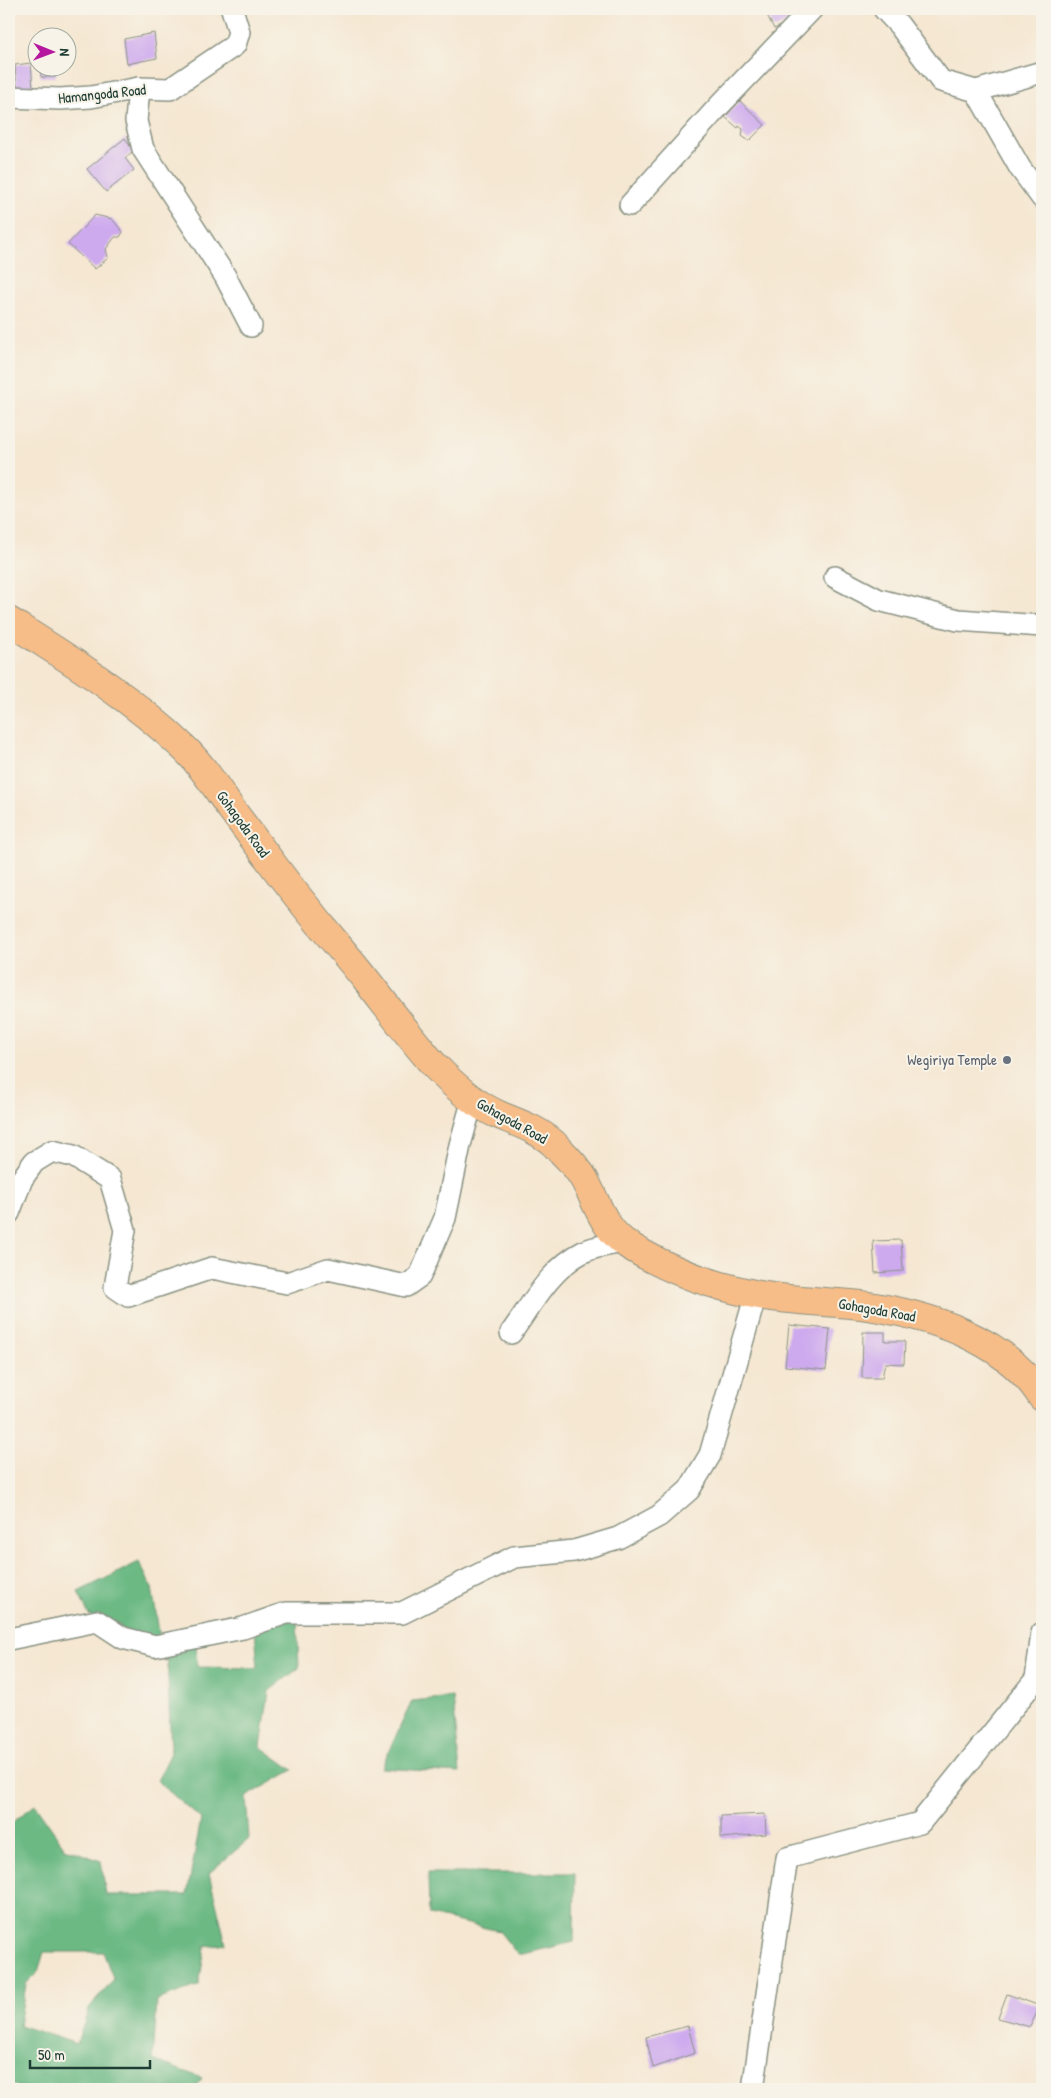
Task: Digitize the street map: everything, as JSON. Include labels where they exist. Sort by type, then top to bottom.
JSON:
[{"type":"main road","name":"Gohagoda Road","points":[[9,621],[86,670],[157,724],[185,749],[211,778],[229,806],[302,905],[360,972],[437,1067],[473,1099],[497,1114],[522,1123],[545,1136],[557,1147],[573,1163],[584,1178],[597,1209],[624,1242],[698,1280],[756,1294],[879,1308],[946,1325],[991,1347],[1015,1364],[1029,1378],[1042,1397]]},
{"type":"street","name":"Hamangoda Road","points":[[9,97],[60,99],[91,97],[139,88],[170,89],[235,45],[239,32],[232,9]]},
{"type":"street","points":[[630,205],[719,106],[812,9]]},
{"type":"street","points":[[884,9],[899,25],[941,81],[976,91],[1042,72]]},
{"type":"street","points":[[139,88],[136,121],[143,150],[224,276],[251,326]]},
{"type":"street","points":[[976,91],[1020,168],[1042,198]]},
{"type":"street","points":[[835,577],[879,600],[958,620],[1042,626]]},
{"type":"street","points":[[9,1213],[22,1180],[34,1162],[52,1151],[73,1156],[110,1179],[125,1230],[115,1287],[128,1296],[212,1268],[287,1283],[328,1269],[406,1286],[420,1276],[445,1218],[460,1145],[473,1099]]},
{"type":"street","points":[[511,1333],[556,1272],[583,1252],[604,1245],[624,1242]]},
{"type":"street","points":[[9,1639],[98,1621],[123,1638],[155,1646],[243,1628],[286,1613],[402,1613],[514,1557],[574,1551],[618,1538],[659,1516],[689,1490],[710,1455],[756,1294]]},
{"type":"street","points":[[753,2089],[787,1858],[920,1823],[1036,1679],[1042,1633]]},
{"type":"green space","points":[[139,1562],[152,1588],[160,1638],[129,1632],[89,1615],[78,1592]]},
{"type":"green space","points":[[297,1618],[299,1668],[269,1691],[261,1747],[293,1770],[246,1797],[249,1839],[209,1873],[226,1944],[205,1947],[199,1985],[157,2000],[153,2060],[202,2078],[195,2089],[23,2089],[9,2082],[9,1825],[35,1805],[65,1848],[101,1861],[106,1895],[187,1895],[201,1819],[157,1781],[171,1753],[167,1652],[196,1644],[197,1667],[258,1668],[255,1630]],"holes":[[[44,1952],[103,1952],[114,1980],[89,2008],[77,2044],[19,2025],[26,1984],[38,1972]]]},
{"type":"green space","points":[[453,1697],[460,1773],[381,1768],[412,1701]]},
{"type":"green space","points":[[428,1873],[575,1873],[574,1942],[518,1955],[499,1931],[429,1915]]},
{"type":"building","points":[[780,9],[794,9],[797,17],[774,29],[767,15]]},
{"type":"building","points":[[154,33],[157,58],[127,64],[124,39]]},
{"type":"building","points":[[28,63],[28,78],[32,78],[33,88],[17,91],[15,65]]},
{"type":"building","points":[[740,101],[765,125],[749,141],[742,136],[743,129],[739,126],[738,128],[725,117]]},
{"type":"building","points":[[125,138],[133,151],[125,158],[134,170],[106,192],[87,169]]},
{"type":"building","points":[[95,215],[112,219],[123,232],[120,237],[115,237],[106,249],[108,258],[95,269],[68,244]]},
{"type":"building","points":[[901,1240],[903,1271],[875,1273],[873,1241]]},
{"type":"building","points":[[789,1325],[830,1329],[826,1370],[785,1366]]},
{"type":"building","points":[[863,1332],[885,1332],[885,1341],[905,1341],[904,1364],[885,1363],[882,1378],[862,1378]]},
{"type":"building","points":[[765,1814],[766,1834],[721,1838],[721,1816]]},
{"type":"building","points":[[1007,1994],[1040,2006],[1030,2027],[998,2018]]},
{"type":"building","points":[[688,2026],[695,2053],[653,2068],[646,2037]]},
{"type":"place","name":"Wegiriya Temple","points":[[1007,1060]]}]
